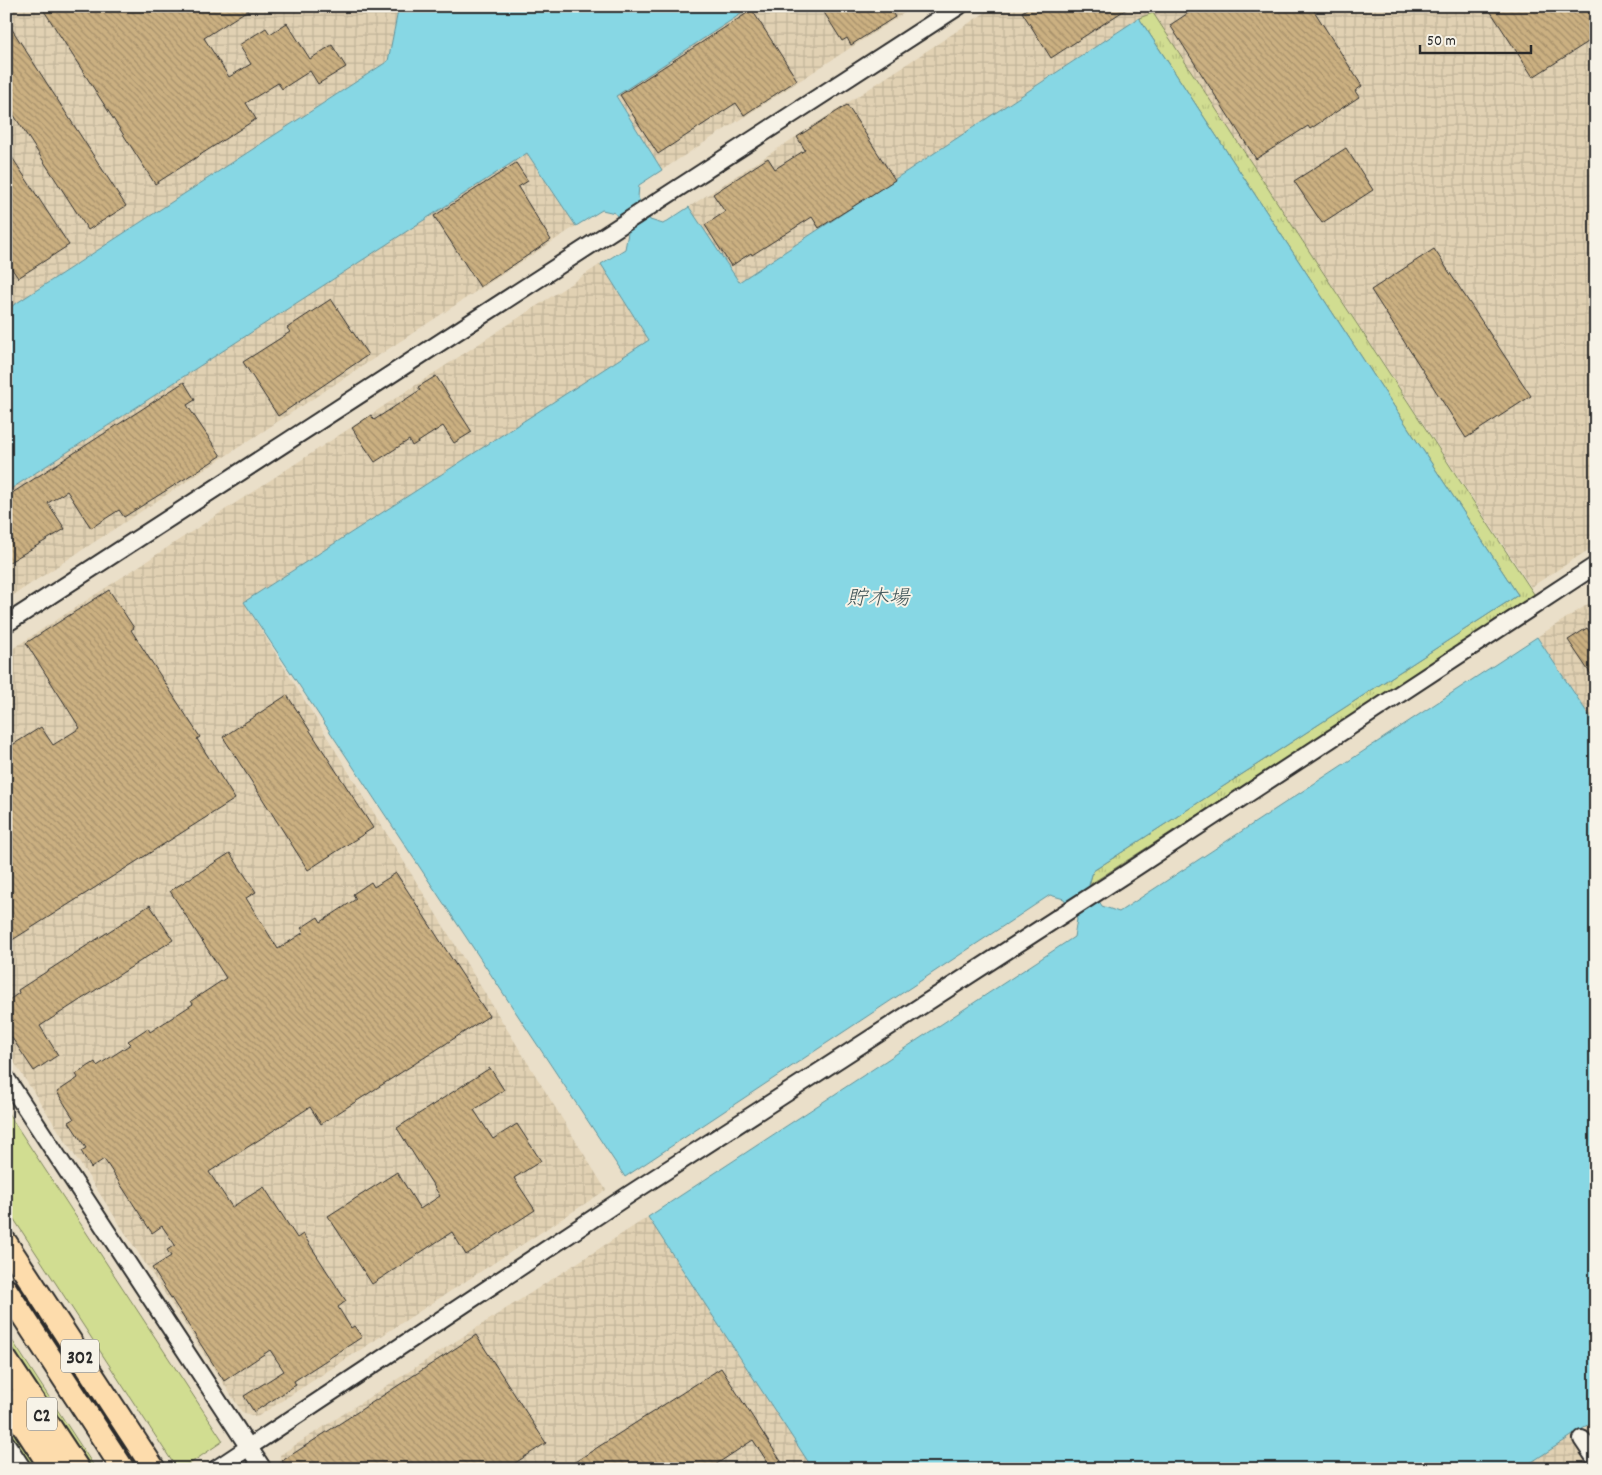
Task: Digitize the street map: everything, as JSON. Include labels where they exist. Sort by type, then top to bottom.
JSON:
[{"type":"highway","name":"302","points":[[6,1242],[154,1469]]},
{"type":"highway","name":"302","points":[[6,1290],[123,1469]]},
{"type":"highway","name":"C2","points":[[6,1360],[78,1469]]},
{"type":"highway","name":"C2","points":[[6,1399],[52,1469]]},
{"type":"street","points":[[6,624],[676,192],[959,6]]},
{"type":"street","points":[[216,1469],[630,1194],[1021,939],[1130,871],[1596,565]]},
{"type":"street","points":[[6,1078],[264,1469]]},
{"type":"street","points":[[1582,1439],[1596,1460]]},
{"type":"street","points":[[6,1443],[24,1469]]},
{"type":"shaded area","points":[[6,6],[399,6],[388,61],[6,310]]},
{"type":"shaded area","points":[[753,6],[915,6],[662,170],[616,95]]},
{"type":"shaded area","points":[[995,6],[1596,6],[1596,545],[1531,587],[1153,13],[1139,18],[739,282],[689,207]]},
{"type":"shaded area","points":[[527,153],[576,226],[6,600],[6,492]]},
{"type":"shaded area","points":[[601,264],[649,340],[244,602],[606,1190],[257,1417],[242,1412],[6,1050],[6,653]]},
{"type":"shaded area","points":[[1596,599],[1596,726],[1537,637]]},
{"type":"shaded area","points":[[648,1217],[813,1469],[279,1469],[280,1455]]},
{"type":"shaded area","points":[[1596,1420],[1596,1443],[1585,1427]]},
{"type":"shaded area","points":[[1571,1436],[1593,1469],[1521,1469]]},
{"type":"green space","points":[[1153,13],[1536,597],[1089,885],[1093,871],[1518,595],[1139,18]]},
{"type":"green space","points":[[6,1110],[223,1441],[182,1469],[177,1469],[6,1207]]},
{"type":"green space","points":[[6,1331],[96,1469],[34,1469],[6,1427]]},
{"type":"water","name":"貯木場","points":[[399,6],[753,6],[616,96],[662,170],[639,185],[638,198],[650,220],[663,224],[689,207],[739,282],[1139,18],[1518,595],[1093,871],[1089,885],[1102,906],[1119,912],[1537,637],[1596,726],[1596,1420],[1521,1469],[813,1469],[648,1217],[1074,937],[1077,919],[1064,899],[1050,895],[625,1177],[244,602],[649,340],[601,264],[625,249],[628,233],[615,213],[602,210],[576,226],[527,153],[6,492],[6,310],[388,61]]},
{"type":"building","points":[[41,6],[254,6],[204,38],[229,77],[251,64],[239,45],[266,28],[270,34],[287,23],[310,59],[332,45],[346,67],[318,84],[310,71],[282,89],[278,83],[246,103],[256,119],[155,184]]},
{"type":"building","points":[[820,6],[888,6],[895,17],[851,45],[847,38],[842,41]]},
{"type":"building","points":[[1031,6],[1131,6],[1051,58],[1022,12]]},
{"type":"building","points":[[1199,6],[1311,6],[1362,86],[1355,91],[1359,97],[1310,129],[1308,126],[1256,159],[1170,25]]},
{"type":"building","points":[[1487,6],[1596,6],[1596,37],[1533,77]]},
{"type":"building","points":[[752,10],[797,80],[744,115],[736,103],[658,154],[620,95]]},
{"type":"building","points":[[6,20],[126,206],[88,230],[6,103]]},
{"type":"building","points":[[847,105],[895,180],[819,228],[812,217],[731,266],[705,225],[725,212],[713,194],[768,158],[775,169],[805,150],[797,137]]},
{"type":"building","points":[[6,148],[69,245],[18,278],[6,260]]},
{"type":"building","points":[[1346,148],[1373,190],[1322,223],[1294,181]]},
{"type":"building","points":[[516,163],[528,181],[518,187],[551,240],[480,287],[434,216]]},
{"type":"building","points":[[1434,249],[1531,396],[1466,438],[1371,290]]},
{"type":"building","points":[[331,299],[368,355],[278,416],[243,362],[290,332],[287,328]]},
{"type":"building","points":[[436,376],[472,432],[454,443],[443,426],[412,446],[409,440],[375,462],[352,428],[371,415],[374,420],[420,390],[418,387]]},
{"type":"building","points":[[184,382],[195,400],[187,405],[221,456],[124,517],[119,510],[91,528],[67,491],[48,503],[65,529],[6,564],[6,497]]},
{"type":"building","points":[[109,590],[134,628],[131,630],[200,737],[197,739],[235,799],[6,944],[6,749],[41,727],[53,745],[80,728],[26,643]]},
{"type":"building","points":[[1587,628],[1596,641],[1596,682],[1568,640]]},
{"type":"building","points":[[287,695],[373,828],[308,870],[223,737]]},
{"type":"building","points":[[230,853],[256,892],[246,898],[278,949],[304,932],[301,928],[318,917],[321,922],[356,899],[353,894],[371,882],[374,887],[396,873],[489,1016],[321,1124],[310,1107],[209,1172],[232,1207],[264,1187],[297,1238],[303,1234],[346,1301],[338,1307],[351,1328],[354,1326],[362,1337],[294,1381],[296,1385],[254,1412],[244,1396],[284,1371],[270,1350],[224,1381],[152,1268],[171,1256],[167,1250],[175,1245],[162,1226],[152,1233],[104,1159],[91,1168],[81,1151],[86,1148],[69,1122],[74,1119],[57,1092],[78,1078],[76,1074],[95,1062],[97,1066],[131,1044],[128,1041],[148,1028],[150,1032],[193,1004],[191,1001],[226,978],[170,891]]},
{"type":"building","points":[[150,905],[173,940],[40,1026],[58,1055],[34,1071],[6,1029],[6,1002],[19,993],[18,990]]},
{"type":"building","points":[[490,1068],[504,1090],[474,1110],[493,1139],[517,1124],[541,1161],[514,1178],[535,1210],[466,1255],[452,1232],[372,1284],[328,1216],[397,1172],[420,1209],[440,1196],[397,1128]]},
{"type":"building","points":[[476,1335],[546,1443],[506,1469],[287,1469],[282,1461]]},
{"type":"building","points":[[721,1368],[786,1469],[772,1469],[753,1440],[709,1469],[564,1469]]}]
